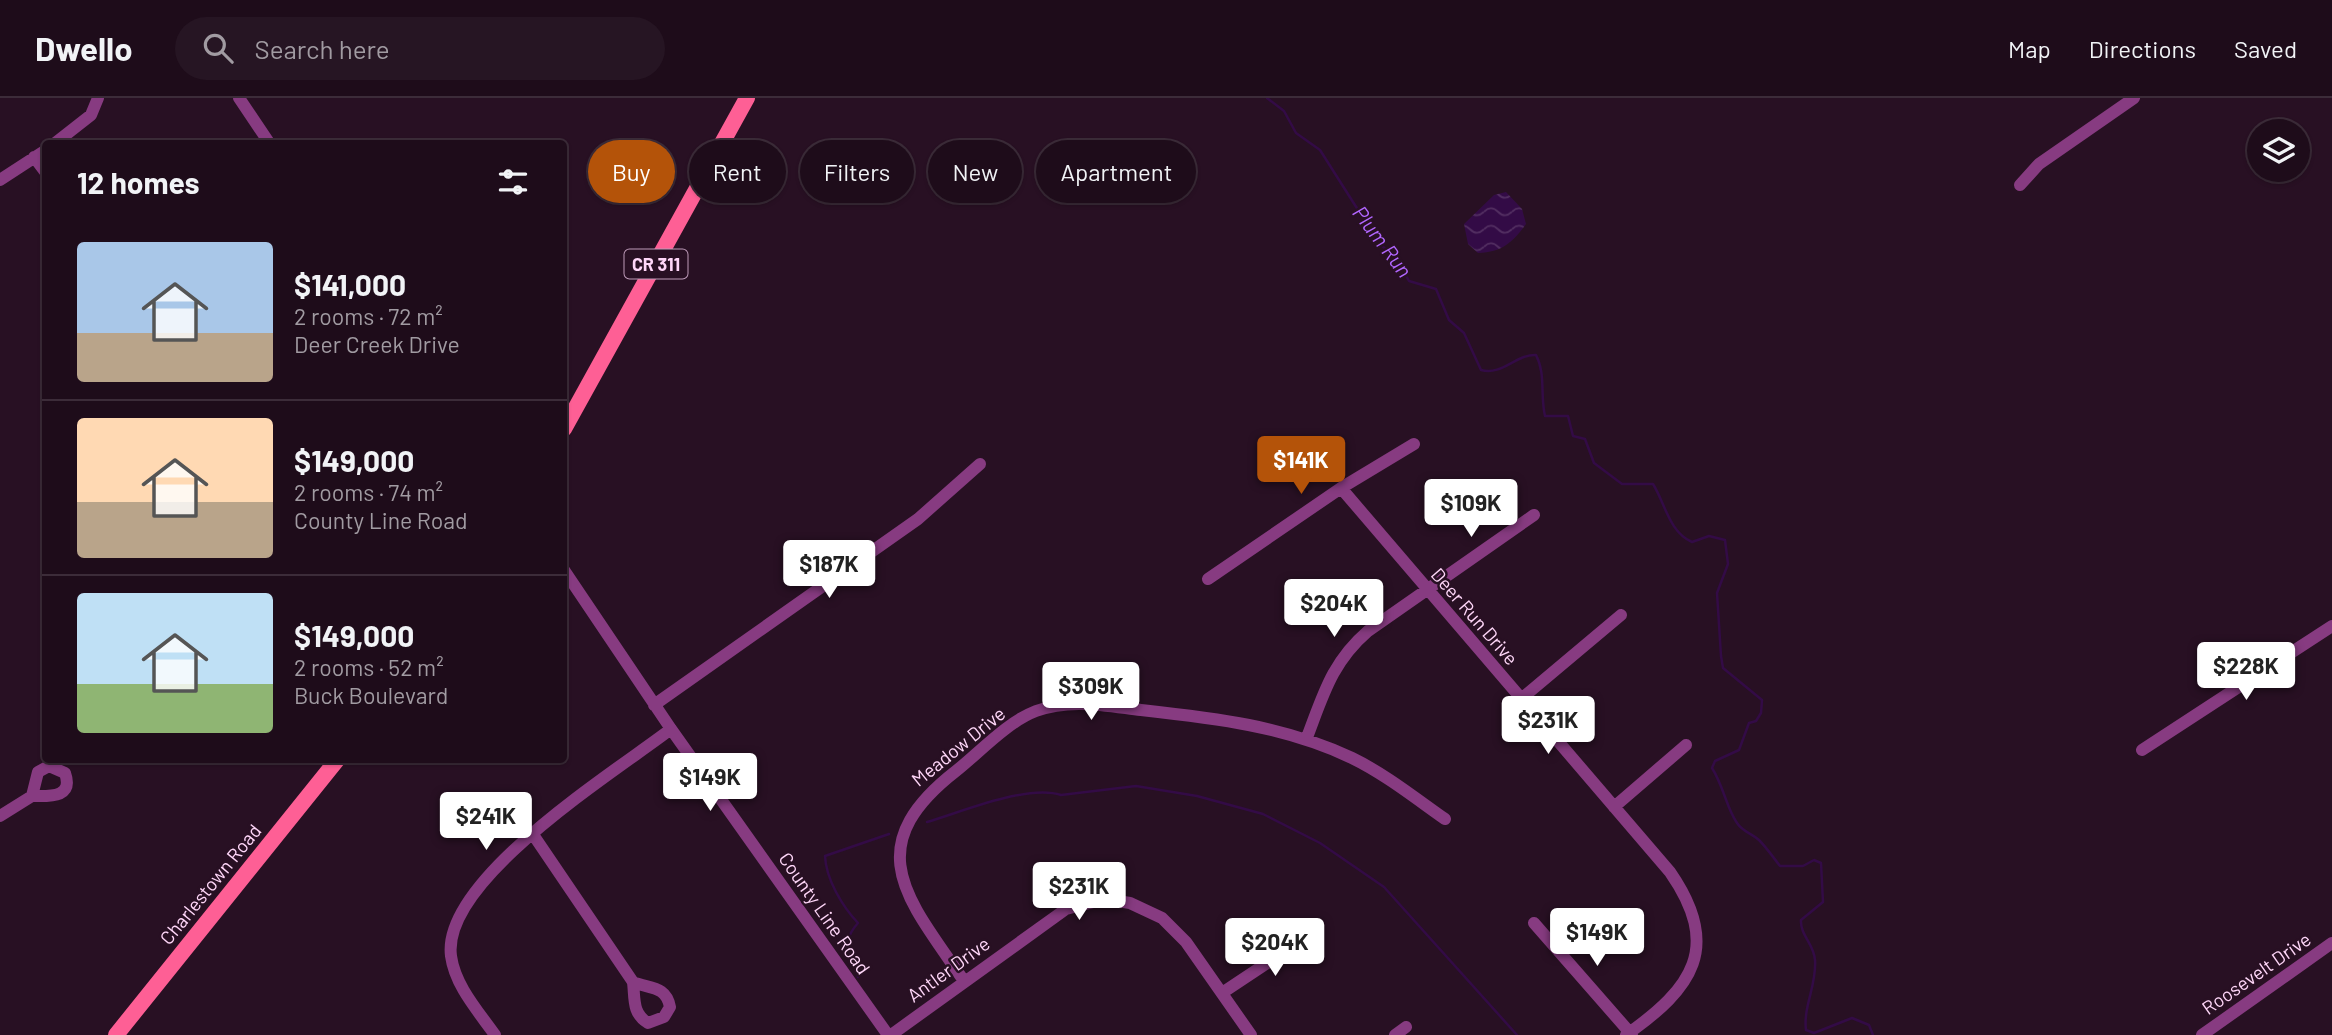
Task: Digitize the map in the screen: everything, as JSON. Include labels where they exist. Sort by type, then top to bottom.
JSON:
[{"type":"main road","name":"CR 311","points":[[567,424],[747,98]]},
{"type":"main road","name":"Charlestown Road","points":[[117,1035],[335,763]]},
{"type":"street","points":[[59,140],[90,115],[98,98]]},
{"type":"street","points":[[239,98],[267,140]]},
{"type":"street","points":[[2020,185],[2039,164],[2134,98]]},
{"type":"street","points":[[0,180],[40,153]]},
{"type":"street","points":[[1208,579],[1341,488],[1414,444]]},
{"type":"street","points":[[654,705],[918,519],[980,464]]},
{"type":"street","name":"Deer Run Drive","points":[[1341,488],[1670,872],[1691,905],[1696,926],[1694,960],[1685,982],[1629,1034]]},
{"type":"street","points":[[1306,740],[1330,677],[1346,650],[1534,515]]},
{"type":"street","name":"County Line Road","points":[[567,574],[654,705],[890,1035]]},
{"type":"street","points":[[1521,699],[1622,615]]},
{"type":"street","points":[[2142,750],[2332,626]]},
{"type":"street","name":"Meadow Drive","points":[[964,981],[907,896],[901,855],[905,827],[913,811],[934,788],[1027,715],[1063,704],[1229,720],[1306,740],[1353,759],[1445,819]]},
{"type":"street","points":[[495,1035],[458,979],[451,956],[452,933],[461,912],[499,862],[532,833],[671,729]]},
{"type":"street","points":[[1614,807],[1686,745]]},
{"type":"street","points":[[0,816],[32,796]]},
{"type":"street","points":[[532,833],[633,982]]},
{"type":"street","name":"Antler Drive","points":[[890,1035],[1066,909],[1105,900],[1130,903],[1162,918],[1186,942],[1251,1035]]},
{"type":"street","points":[[1534,923],[1629,1034]]},
{"type":"street","points":[[1222,993],[1309,935]]},
{"type":"street","name":"Roosevelt Drive","points":[[2202,1035],[2332,943]]},
{"type":"street","points":[[1395,1035],[1406,1027]]},
{"type":"water","points":[[1506,192],[1522,209],[1526,224],[1506,245],[1494,251],[1478,253],[1468,244],[1464,224],[1494,195]]},
{"type":"waterway","name":"Plum Run","points":[[1267,98],[1284,111],[1296,133],[1320,150],[1379,243],[1397,260],[1409,281],[1436,289],[1449,320],[1464,333],[1481,370],[1496,370],[1522,358],[1536,355],[1541,370],[1545,416],[1568,416],[1573,436],[1585,439],[1594,463],[1622,484],[1653,484],[1673,524],[1684,537],[1692,542],[1709,536],[1725,540],[1728,564],[1717,593],[1723,668],[1762,700],[1761,713],[1756,721],[1749,723],[1739,750],[1715,761],[1712,768],[1737,823],[1759,840],[1780,866],[1803,866],[1814,860],[1821,863],[1823,902],[1801,920],[1815,960],[1806,1012],[1806,1030],[1814,1033],[1852,1018],[1869,1025],[1873,1035]]},
{"type":"waterway","points":[[927,822],[1013,796],[1031,793],[1061,795],[1136,786],[1197,796],[1263,814],[1320,843],[1384,887],[1517,1035]]},
{"type":"waterway","points":[[858,977],[848,943],[858,923],[836,892],[828,874],[825,856],[889,834]]}]
